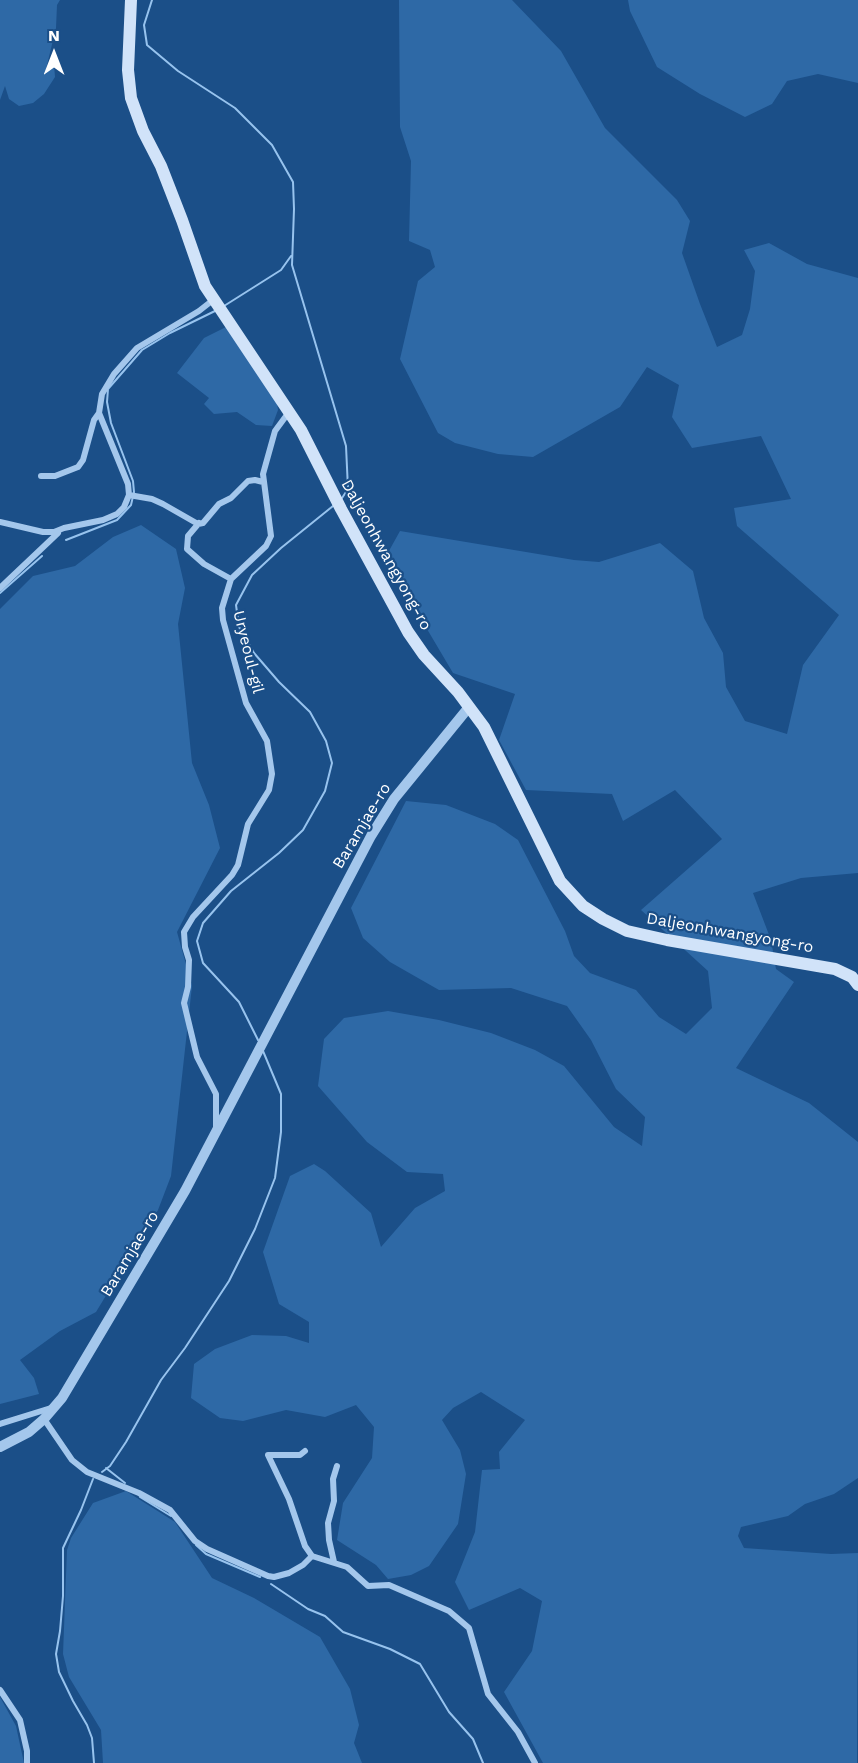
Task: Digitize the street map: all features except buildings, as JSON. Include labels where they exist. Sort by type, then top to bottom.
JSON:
[{"type":"main road","name":"Daljeonhwangyong-ro","points":[[131,0],[128,70],[131,98],[143,131],[178,209],[205,286],[301,430],[408,632],[424,656],[458,692],[484,727],[560,881],[583,906],[627,931],[835,969],[852,977],[858,985]]},
{"type":"street","points":[[41,476],[55,476],[78,467],[83,460],[94,420],[99,413],[106,384],[137,348],[200,311],[217,307]]},
{"type":"street","points":[[262,482],[248,481],[231,498],[219,504],[188,536],[188,549],[204,564],[231,579],[266,546],[271,536],[262,482],[271,440],[282,420],[290,412]]},
{"type":"street","points":[[0,522],[43,532],[54,532],[104,520],[117,514],[124,507],[129,495],[125,472],[99,413]]},
{"type":"street","points":[[129,495],[163,504],[199,523]]},
{"type":"street","points":[[0,588],[64,528]]},
{"type":"street","name":"Uryeoul-gil","points":[[216,1129],[216,1094],[197,1057],[184,1003],[188,987],[189,960],[184,932],[193,917],[232,875],[238,865],[248,824],[269,790],[272,774],[267,741],[246,703],[224,620],[224,599],[231,579]]},
{"type":"street","name":"Baramjae-ro","points":[[0,1448],[29,1432],[45,1419],[62,1398],[185,1191],[370,836],[394,799],[469,707]]},
{"type":"street","points":[[0,1424],[55,1407]]},
{"type":"street","points":[[45,1419],[72,1460],[87,1472],[139,1493],[170,1510],[195,1541],[207,1549],[274,1577],[289,1573],[303,1565],[312,1556]]},
{"type":"street","points":[[305,1451],[300,1455],[268,1455],[289,1499],[305,1546],[312,1556],[346,1567],[368,1586],[389,1585],[449,1611],[469,1628],[488,1694],[518,1732],[535,1763]]},
{"type":"street","points":[[334,1562],[328,1523],[334,1501],[333,1479],[337,1466]]},
{"type":"street","points":[[0,1690],[20,1720],[27,1751],[27,1763]]},
{"type":"shaded area","points":[[0,0],[60,0],[57,5],[56,28],[46,69],[54,64],[55,77],[44,94],[33,103],[19,106],[9,99],[5,86],[0,100]]},
{"type":"shaded area","points":[[399,0],[512,0],[561,51],[605,128],[677,200],[690,221],[682,253],[717,347],[742,335],[750,309],[755,271],[744,250],[769,243],[807,264],[858,278],[858,873],[801,878],[753,893],[771,940],[776,969],[794,982],[736,1068],[809,1103],[858,1142],[858,1478],[834,1494],[805,1504],[788,1516],[741,1527],[738,1536],[744,1548],[831,1554],[858,1553],[857,1763],[543,1763],[504,1692],[532,1651],[542,1601],[520,1588],[469,1610],[455,1582],[475,1532],[482,1470],[500,1469],[499,1452],[525,1420],[481,1392],[453,1408],[442,1420],[460,1450],[466,1474],[458,1524],[429,1566],[411,1575],[388,1579],[376,1565],[337,1540],[343,1503],[372,1458],[374,1427],[356,1405],[325,1417],[286,1410],[243,1421],[220,1418],[191,1398],[194,1364],[215,1349],[252,1335],[286,1336],[309,1343],[309,1322],[279,1304],[263,1252],[290,1176],[314,1164],[325,1171],[371,1213],[381,1247],[415,1208],[445,1191],[443,1174],[407,1172],[367,1142],[318,1086],[324,1039],[344,1018],[388,1011],[439,1020],[491,1033],[535,1050],[564,1066],[614,1127],[642,1146],[645,1117],[616,1089],[591,1040],[567,1006],[511,988],[439,990],[390,962],[363,938],[351,908],[406,801],[446,805],[495,824],[518,840],[565,931],[574,956],[590,973],[636,990],[659,1017],[686,1034],[712,1008],[708,971],[641,910],[722,839],[675,790],[623,821],[612,794],[526,790],[499,740],[515,694],[453,673],[385,558],[400,531],[574,560],[599,562],[660,543],[693,571],[704,618],[723,653],[726,687],[745,721],[787,734],[803,665],[839,615],[737,526],[734,508],[791,499],[761,436],[692,448],[672,417],[679,385],[647,367],[620,407],[533,457],[498,454],[455,443],[438,433],[400,359],[418,281],[435,267],[430,250],[409,241],[411,161],[400,127]]},
{"type":"shaded area","points":[[628,0],[858,0],[858,83],[818,74],[787,81],[772,104],[745,117],[700,94],[657,67],[630,11]]},
{"type":"shaded area","points":[[226,327],[277,403],[278,410],[272,426],[256,425],[237,412],[214,414],[204,404],[209,398],[177,373],[204,338]]},
{"type":"shaded area","points":[[141,525],[176,549],[185,588],[178,624],[192,763],[209,805],[220,848],[177,932],[192,986],[171,1176],[158,1210],[96,1312],[60,1331],[20,1360],[34,1378],[39,1394],[0,1404],[0,609],[33,576],[75,566],[113,537]]},
{"type":"shaded area","points":[[126,1491],[175,1522],[212,1578],[254,1598],[320,1637],[350,1689],[359,1725],[354,1743],[362,1763],[103,1763],[101,1730],[69,1677],[63,1654],[67,1550],[71,1538],[93,1503]]},
{"type":"shaded area","points":[[0,1697],[16,1726],[24,1763],[0,1763]]},
{"type":"waterway","points":[[152,0],[144,25],[147,45],[178,71],[235,108],[272,145],[293,182],[292,265],[346,446],[348,489],[342,498]]},
{"type":"waterway","points":[[224,306],[281,270],[291,256]]},
{"type":"waterway","points":[[66,540],[117,520],[131,505],[134,492],[133,481],[111,423],[107,402],[108,389],[142,350],[170,333],[217,310]]},
{"type":"waterway","points":[[258,1040],[239,1002],[203,963],[197,941],[203,923],[231,891],[279,853],[303,830],[325,791],[332,763],[326,741],[310,712],[279,682],[254,653],[239,627],[236,605],[252,575],[333,506]]},
{"type":"waterway","points":[[0,593],[42,556]]},
{"type":"waterway","points":[[102,1472],[110,1466],[126,1442],[161,1380],[229,1281],[255,1229],[275,1178],[281,1132],[281,1094],[263,1051]]},
{"type":"waterway","points":[[106,1468],[125,1483]]},
{"type":"waterway","points":[[93,1479],[63,1548],[63,1596],[56,1654],[59,1672],[92,1738],[94,1763]]},
{"type":"waterway","points":[[140,1497],[171,1516]]},
{"type":"waterway","points":[[196,1545],[206,1554],[260,1577]]},
{"type":"waterway","points":[[271,1584],[308,1609],[325,1616],[343,1632],[390,1649],[420,1664],[449,1712],[473,1739],[483,1763]]}]
